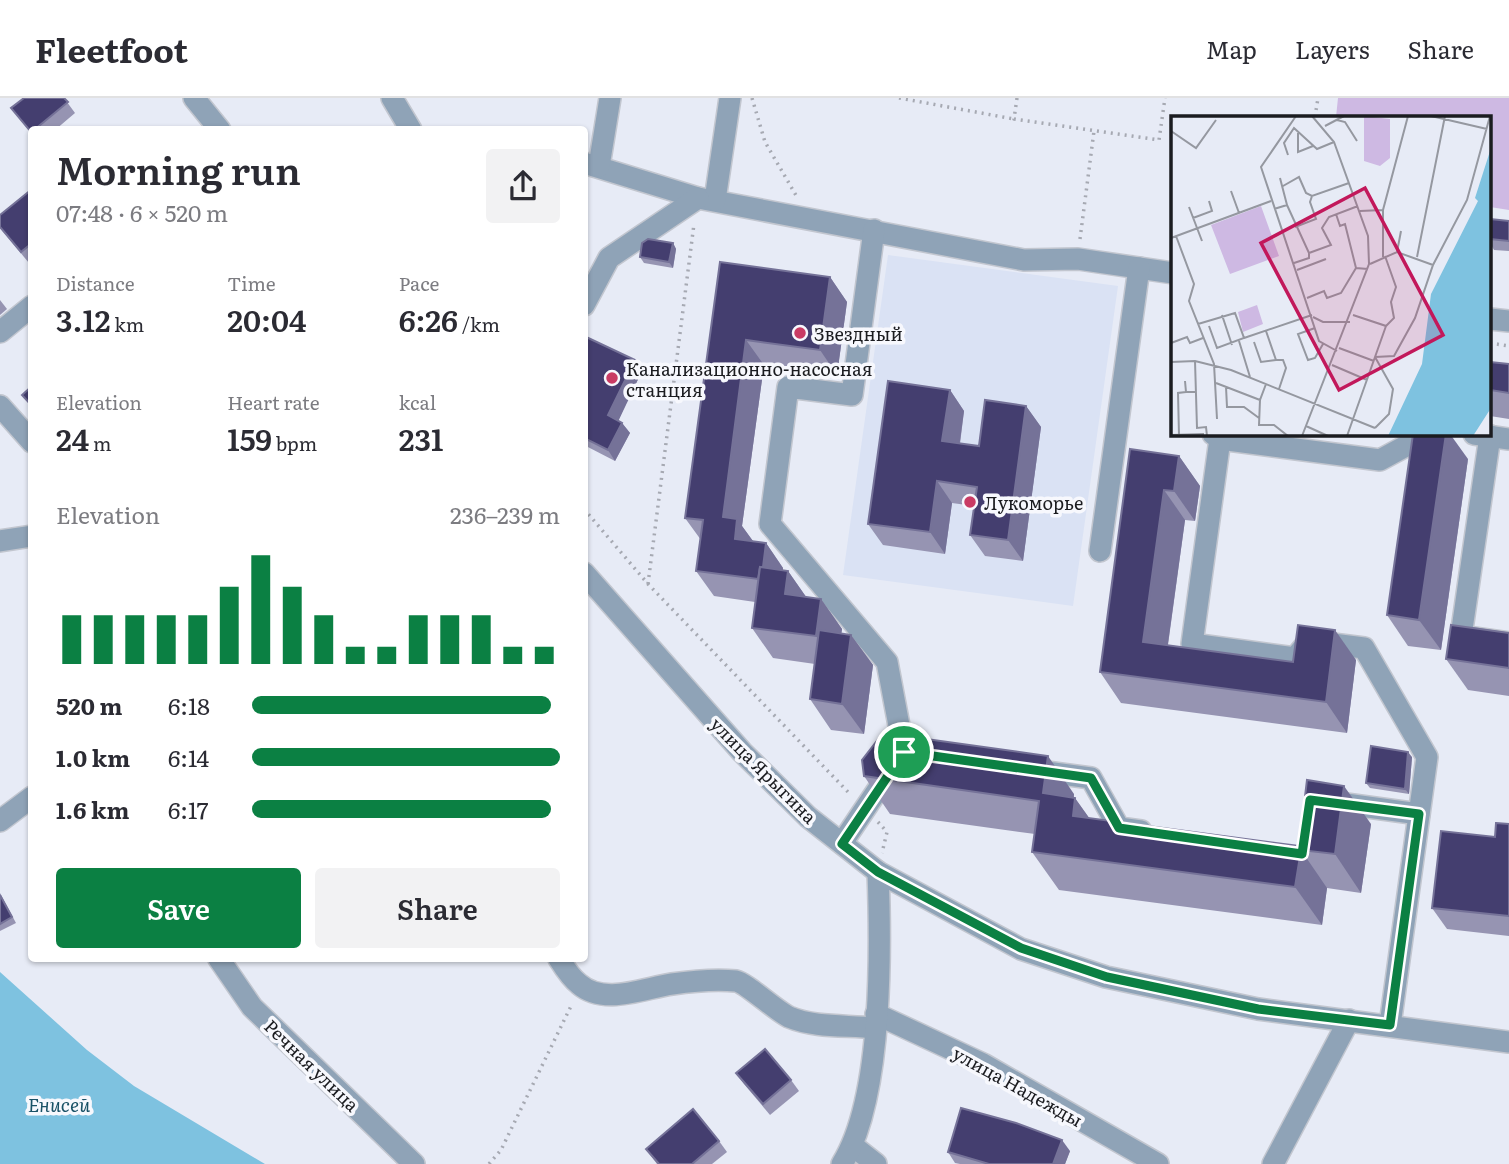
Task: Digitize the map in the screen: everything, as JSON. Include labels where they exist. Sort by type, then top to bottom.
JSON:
[{"type":"street","points":[[194,98],[217,126]]},
{"type":"street","points":[[392,98],[409,126]]},
{"type":"street","points":[[610,98],[592,164],[706,199],[1024,260],[1078,259],[1171,273]]},
{"type":"street","points":[[588,297],[609,258],[706,199],[730,98]]},
{"type":"street","points":[[842,844],[904,752],[887,662],[770,524],[788,387],[852,395],[874,230]]},
{"type":"street","points":[[1100,551],[1139,268]]},
{"type":"street","points":[[0,332],[28,309]]},
{"type":"street","points":[[0,406],[28,438]]},
{"type":"street","points":[[1390,1025],[1427,757],[1364,648],[1309,641],[1295,658],[1192,644],[1216,436],[1380,460],[1424,436]]},
{"type":"street","points":[[1491,436],[1461,636],[1509,643]]},
{"type":"street","points":[[0,541],[28,537]]},
{"type":"street","name":"улица Ярыгина","points":[[588,578],[742,752],[808,817],[878,872],[1021,948],[1107,977],[1258,1009],[1509,1042]]},
{"type":"street","points":[[904,752],[931,756]]},
{"type":"street","points":[[1011,767],[1091,778],[1119,828],[1158,834]]},
{"type":"street","points":[[0,821],[28,800]]},
{"type":"street","points":[[1310,800],[1419,814]]},
{"type":"street","points":[[876,1164],[848,1155],[865,1109],[875,1021],[881,936],[878,872]]},
{"type":"street","name":"Речная улица","points":[[221,962],[252,1007],[414,1164]]},
{"type":"street","points":[[561,962],[580,986],[626,995],[670,984],[713,980],[741,982],[762,1000],[790,1017],[825,1025],[875,1021]]},
{"type":"street","points":[[1273,1164],[1349,1020]]},
{"type":"street","name":"улица Надежды","points":[[875,1021],[983,1064],[1158,1164]]},
{"type":"path","points":[[752,98],[765,142],[785,180],[813,218]]},
{"type":"path","points":[[899,98],[1014,119],[1159,140],[1165,98]]},
{"type":"path","points":[[1014,119],[1017,98]]},
{"type":"path","points":[[1315,116],[1318,98]]},
{"type":"path","points":[[1078,259],[1094,131]]},
{"type":"path","points":[[648,584],[706,199]]},
{"type":"path","points":[[588,514],[648,584],[887,832],[878,872]]},
{"type":"path","points":[[489,1164],[501,1150],[580,986]]},
{"type":"shaded area","points":[[1338,98],[1509,98],[1509,210],[1492,207],[1492,116],[1336,116]]},
{"type":"shaded area","name":"Лукоморье","points":[[888,255],[1118,286],[1073,606],[843,575]]},
{"type":"water","name":"Енисей","points":[[0,972],[87,1050],[134,1086],[265,1164],[0,1164]]},
{"type":"building","points":[[24,98],[64,98],[68,102],[39,126],[28,126],[28,128],[11,108]]},
{"type":"building","points":[[28,192],[28,246],[21,252],[0,227],[0,215]]},
{"type":"building","points":[[1492,219],[1509,221],[1509,241],[1492,239]]},
{"type":"building","points":[[648,239],[673,243],[669,262],[640,257],[642,243]]},
{"type":"building","points":[[720,262],[830,277],[820,350],[746,340],[723,517],[737,519],[735,539],[766,543],[763,567],[760,567],[758,579],[696,571],[703,520],[685,518]]},
{"type":"building","points":[[588,338],[635,360],[608,415],[622,423],[608,450],[588,440]]},
{"type":"building","points":[[1492,362],[1509,364],[1509,393],[1492,390]]},
{"type":"building","points":[[888,381],[950,390],[942,441],[979,446],[985,400],[1026,406],[1008,540],[970,535],[977,487],[937,481],[930,532],[868,524]]},
{"type":"building","points":[[28,390],[28,402],[22,395]]},
{"type":"building","points":[[1413,436],[1446,436],[1419,620],[1387,615]]},
{"type":"building","points":[[1130,449],[1179,456],[1174,491],[1164,490],[1143,642],[1293,662],[1298,625],[1335,630],[1326,702],[1100,672]]},
{"type":"building","points":[[760,567],[788,571],[785,594],[821,599],[816,636],[752,628]]},
{"type":"building","points":[[1451,625],[1509,633],[1509,668],[1446,659]]},
{"type":"building","points":[[819,630],[851,635],[842,704],[810,699]]},
{"type":"building","points":[[883,733],[1048,756],[1043,793],[1075,798],[1073,816],[1299,846],[1307,780],[1344,786],[1335,854],[1301,850],[1295,887],[1032,852],[1039,801],[864,776],[862,760]]},
{"type":"building","points":[[1371,746],[1408,752],[1405,789],[1366,783]]},
{"type":"building","points":[[1496,823],[1509,824],[1509,916],[1432,908],[1441,831],[1495,837]]},
{"type":"building","points":[[0,895],[12,917],[0,924]]},
{"type":"building","points":[[765,1049],[791,1080],[763,1104],[736,1073]]},
{"type":"building","points":[[961,1108],[1016,1123],[1062,1140],[1053,1164],[989,1164],[948,1152]]},
{"type":"building","points":[[693,1109],[719,1141],[692,1164],[659,1164],[646,1149]]},
{"type":"place","name":"Звездный","points":[[800,333]]},
{"type":"place","name":"Канализационно-насосная станция","points":[[612,378]]},
{"type":"place","name":"Лукоморье","points":[[970,502]]},
{"type":"route","points":[[904,752],[1091,778],[1119,828],[1302,854],[1310,800],[1419,814],[1390,1025],[1258,1009],[1107,977],[1021,948],[878,872],[842,844],[904,752]]}]
